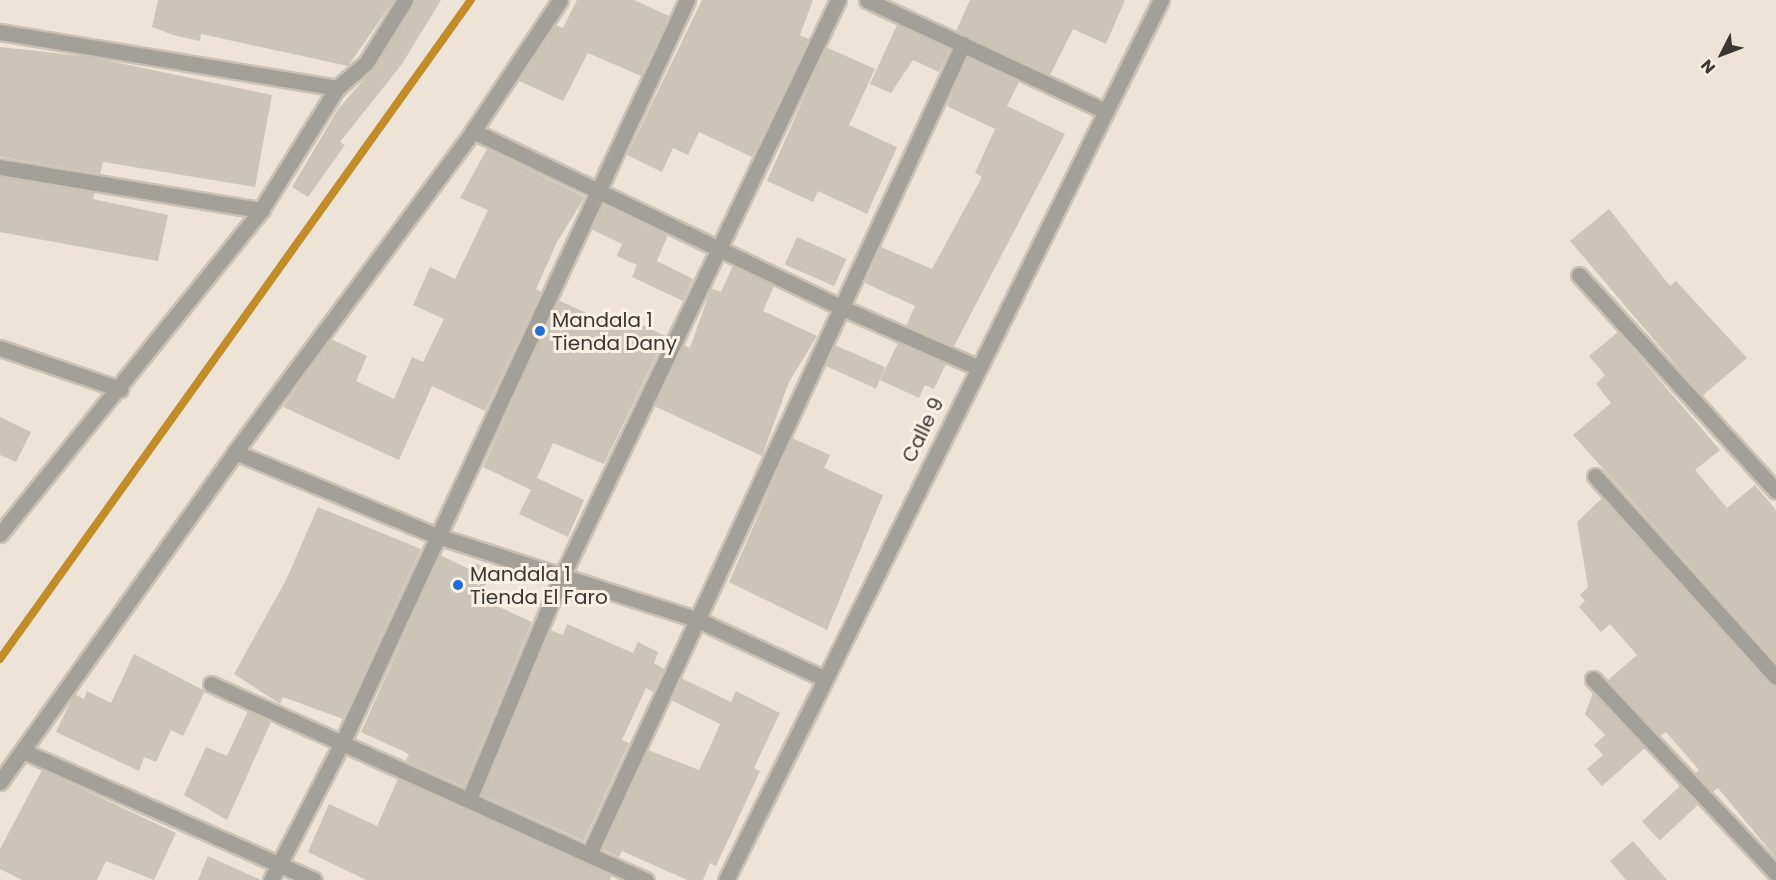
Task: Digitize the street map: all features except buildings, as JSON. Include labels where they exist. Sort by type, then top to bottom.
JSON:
[{"type":"street","points":[[0,534],[120,389],[261,210],[337,88],[366,63],[405,0]]},
{"type":"street","points":[[0,782],[235,452],[473,131],[560,0]]},
{"type":"street","points":[[271,880],[343,741],[437,536],[601,193],[687,0]]},
{"type":"street","points":[[470,797],[562,576],[721,250],[838,0]]},
{"type":"street","points":[[867,0],[1103,110]]},
{"type":"street","name":"Calle 9","points":[[726,880],[1158,1]]},
{"type":"street","points":[[0,32],[337,88]]},
{"type":"street","points":[[590,852],[963,44]]},
{"type":"street","points":[[473,131],[842,308],[977,367]]},
{"type":"street","points":[[0,167],[261,210]]},
{"type":"street","points":[[1579,275],[1776,491]]},
{"type":"street","points":[[0,348],[120,389]]},
{"type":"street","points":[[235,452],[437,536],[696,619],[825,679]]},
{"type":"street","points":[[1595,476],[1776,677]]},
{"type":"street","points":[[1593,679],[1776,873]]},
{"type":"street","points":[[211,684],[470,797],[646,880]]},
{"type":"street","points":[[23,751],[314,880]]},
{"type":"waterway","points":[[0,659],[471,0]]},
{"type":"place","name":"Mandala 1 Tienda Dany","points":[[540,331]]},
{"type":"place","name":"Mandala 1 Tienda El Faro","points":[[458,585]]}]
